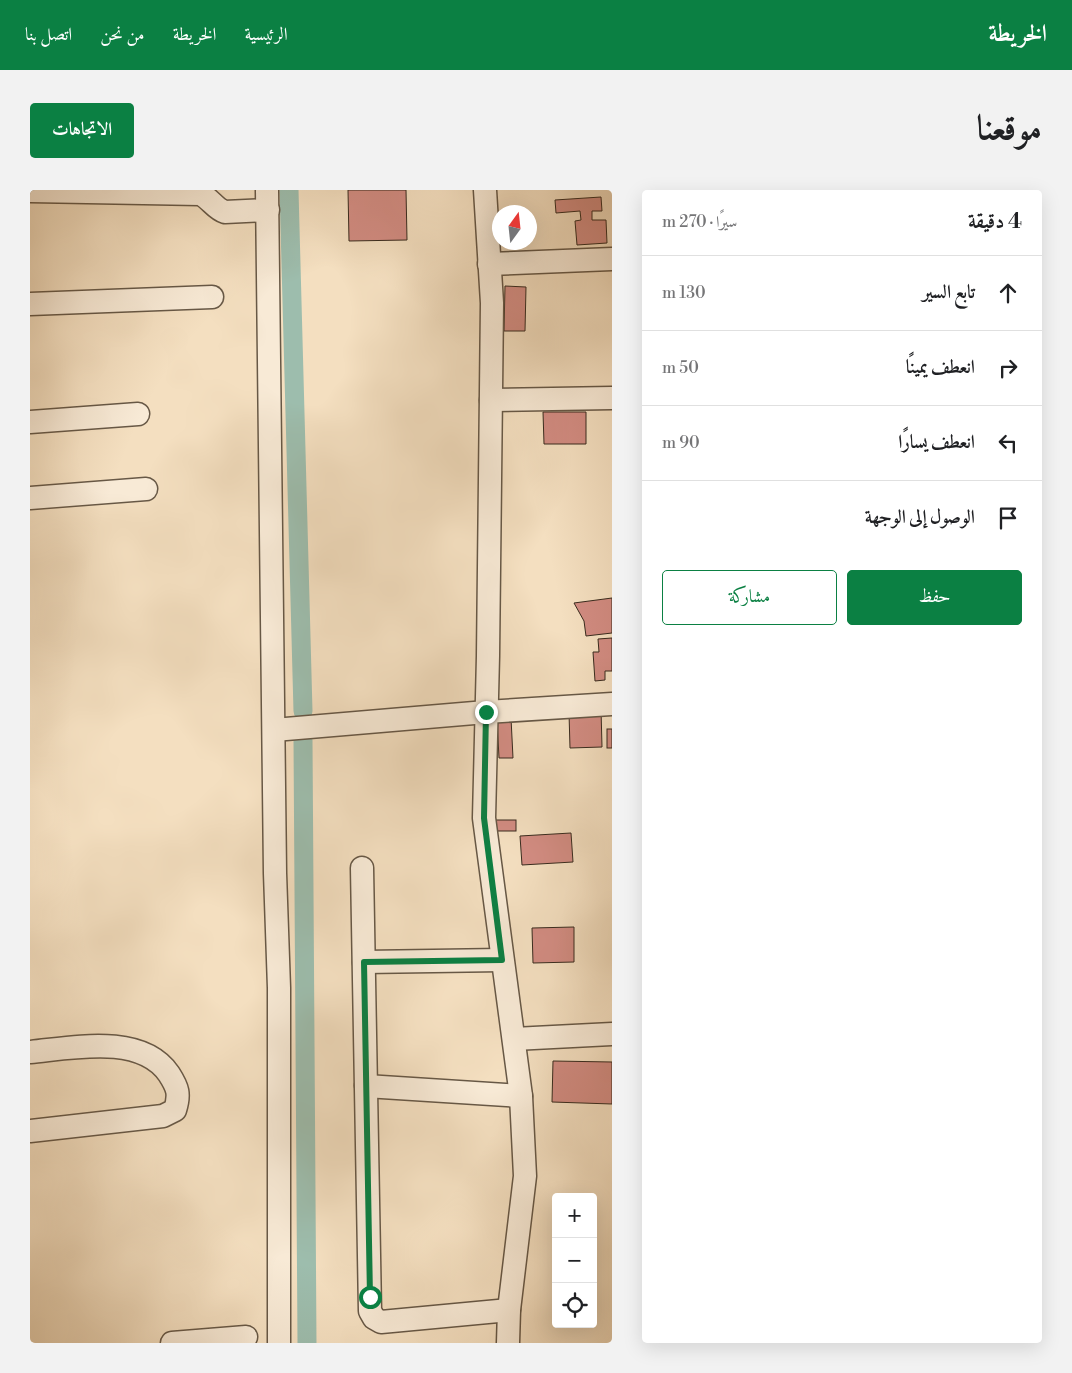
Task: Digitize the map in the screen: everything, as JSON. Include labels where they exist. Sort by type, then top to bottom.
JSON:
[{"type":"street","points":[[30,190],[200,194],[210,198],[221,210],[226,212],[267,200],[275,873],[279,988],[279,1343]]},
{"type":"street","points":[[485,190],[492,303],[484,818],[521,1096],[525,1176],[509,1310],[508,1343]]},
{"type":"street","points":[[489,264],[612,259]]},
{"type":"street","points":[[30,304],[212,298]]},
{"type":"street","points":[[491,400],[612,398]]},
{"type":"street","points":[[30,422],[138,414]]},
{"type":"street","points":[[30,498],[146,489]]},
{"type":"street","points":[[274,730],[486,712],[612,704]]},
{"type":"street","points":[[362,868],[370,1311],[374,1318],[381,1322],[509,1310]]},
{"type":"street","points":[[364,962],[502,960]]},
{"type":"street","points":[[514,1039],[612,1034]]},
{"type":"street","points":[[30,1052],[91,1047],[120,1047],[150,1057],[164,1067],[176,1085],[178,1099],[175,1110],[163,1116],[30,1131]]},
{"type":"street","points":[[366,1086],[521,1096]]},
{"type":"street","points":[[172,1343],[246,1337]]},
{"type":"building","points":[[348,190],[406,190],[407,240],[349,241]]},
{"type":"building","points":[[601,197],[602,211],[592,211],[592,220],[606,220],[607,243],[577,245],[575,221],[581,220],[580,211],[556,213],[555,200]]},
{"type":"building","points":[[505,286],[526,287],[525,331],[504,331]]},
{"type":"building","points":[[543,412],[586,412],[586,444],[544,444]]},
{"type":"building","points":[[612,598],[612,633],[586,636],[584,621],[574,603]]},
{"type":"building","points":[[612,638],[612,671],[605,671],[605,680],[595,681],[593,652],[599,652],[598,639]]},
{"type":"building","points":[[601,709],[602,747],[570,748],[569,713]]},
{"type":"building","points":[[511,718],[513,758],[499,758],[497,719]]},
{"type":"building","points":[[607,729],[612,729],[612,748],[607,748]]},
{"type":"building","points":[[494,820],[516,820],[516,831],[494,831]]},
{"type":"building","points":[[571,833],[573,862],[522,865],[520,836]]},
{"type":"building","points":[[574,927],[574,962],[533,963],[532,928]]},
{"type":"building","points":[[553,1061],[612,1062],[612,1104],[552,1102]]},
{"type":"waterway","points":[[289,190],[303,711]]},
{"type":"waterway","points":[[303,740],[307,1343]]},
{"type":"route","points":[[370,1297],[364,962],[502,960],[484,818],[486,712]]}]
